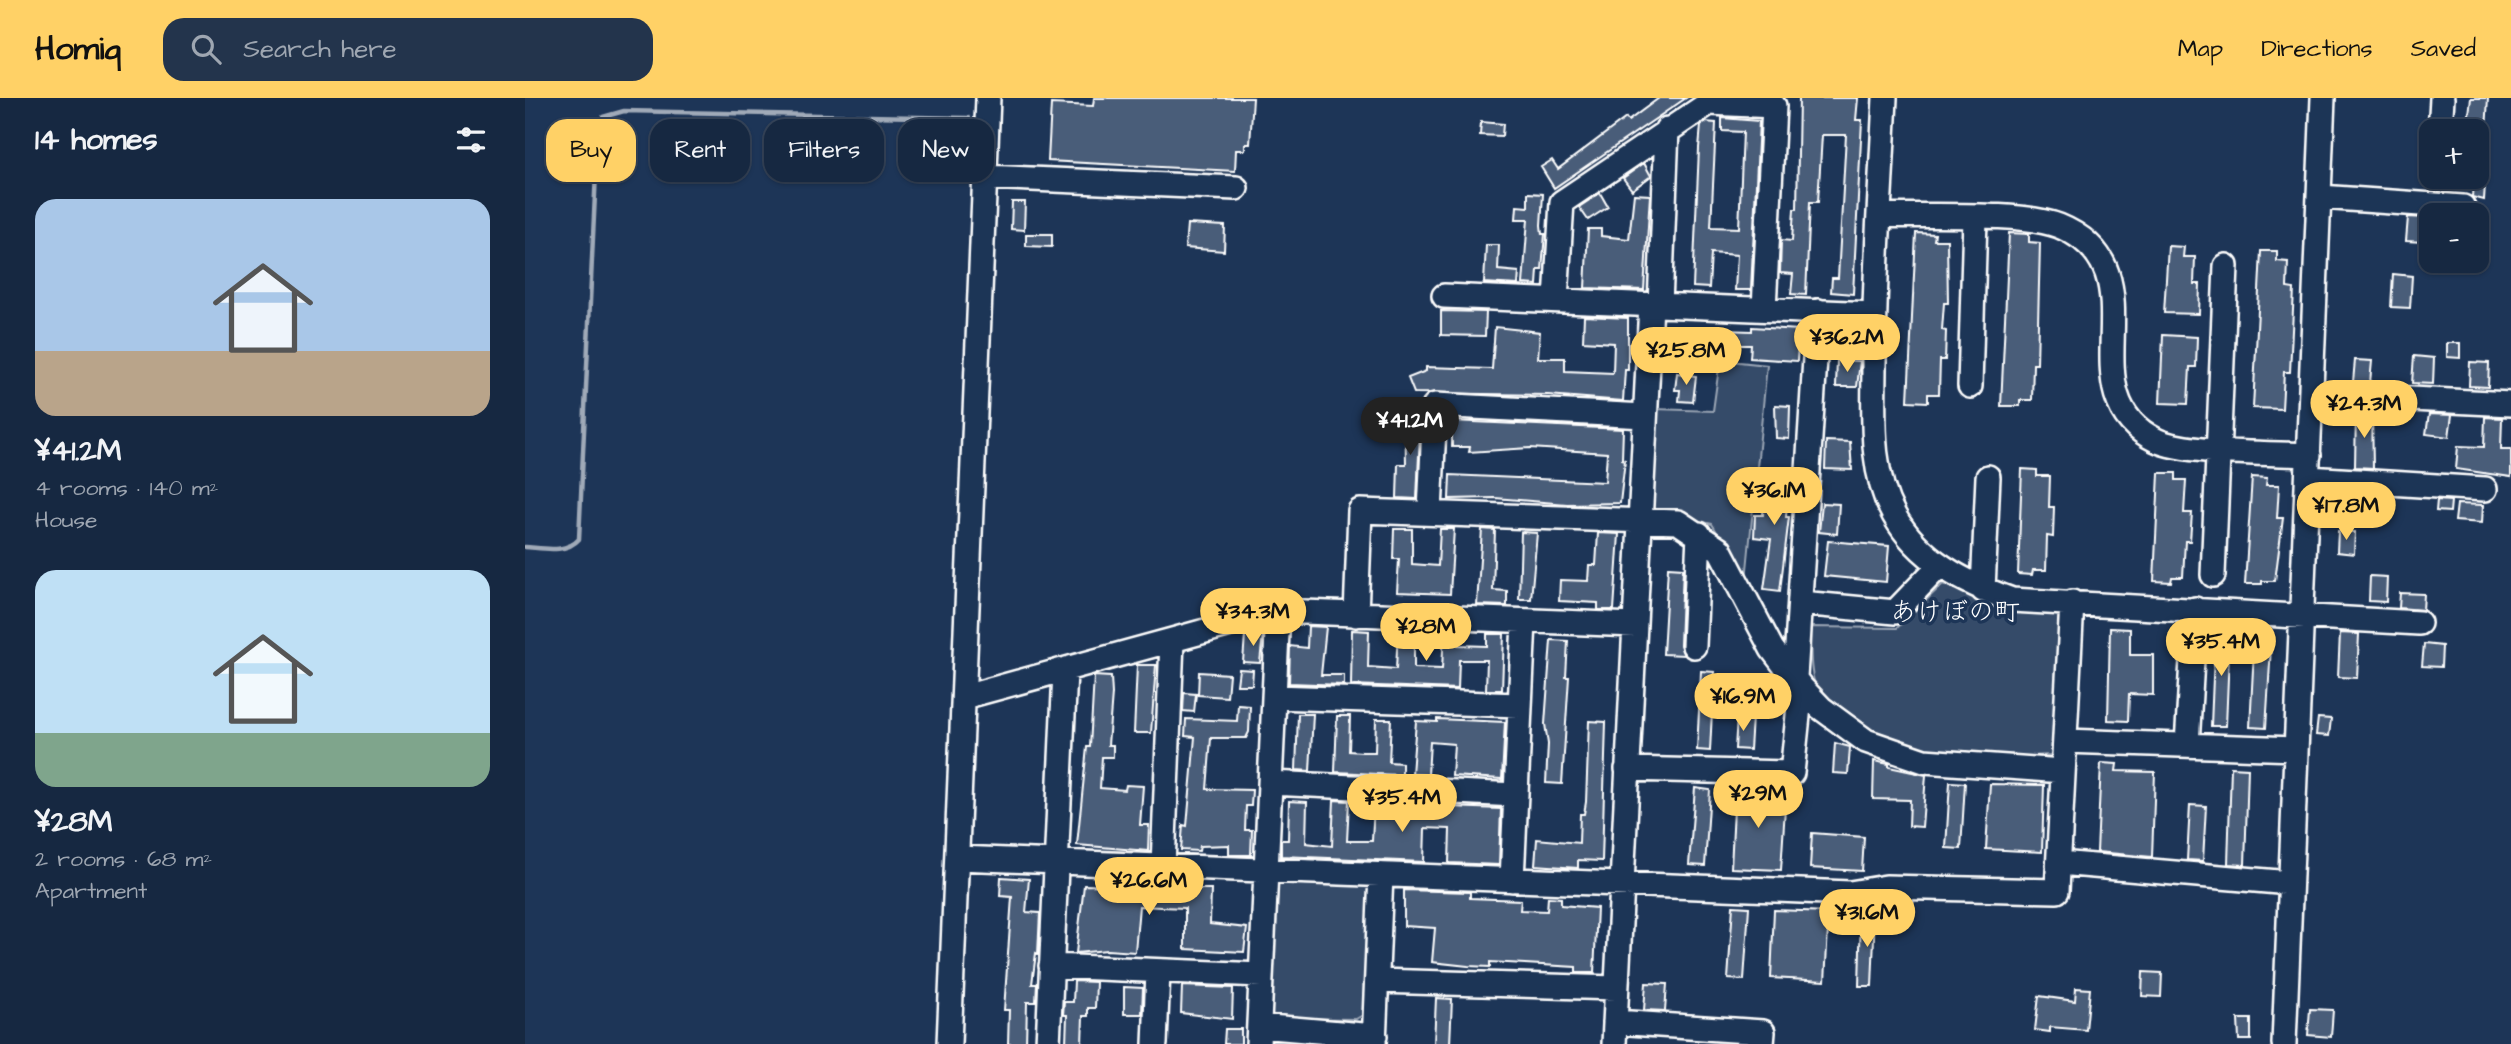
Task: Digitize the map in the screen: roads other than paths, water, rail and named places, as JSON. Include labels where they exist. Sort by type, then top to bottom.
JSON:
[{"type":"street","points":[[987,119],[988,98]]},
{"type":"street","points":[[1885,98],[1874,314],[1874,433],[1879,476],[1886,499],[1905,531],[1940,565],[1967,584],[2012,600],[2419,623]]},
{"type":"street","points":[[2284,1044],[2322,98]]},
{"type":"street","points":[[2441,119],[2442,98]]},
{"type":"street","points":[[1556,300],[1562,202],[1709,103],[1775,106],[1765,309]]},
{"type":"street","points":[[1667,129],[1645,416],[1614,1033],[1763,1032],[1762,1044]]},
{"type":"street","points":[[994,177],[1236,188]]},
{"type":"street","points":[[949,1044],[984,182]]},
{"type":"street","points":[[2320,197],[2419,203]]},
{"type":"street","points":[[1879,215],[2038,219],[2080,236],[2098,253],[2112,287],[2111,382],[2119,402],[2132,422],[2155,440],[2177,447],[2309,455]]},
{"type":"street","points":[[1970,386],[1975,218]]},
{"type":"street","points":[[2213,575],[2226,266]]},
{"type":"street","points":[[1444,296],[1874,314]]},
{"type":"street","points":[[1627,769],[1792,773],[1818,311]]},
{"type":"street","points":[[2311,394],[2511,404]]},
{"type":"street","points":[[1430,512],[1434,405],[1645,416]]},
{"type":"street","points":[[1983,590],[1988,477]]},
{"type":"street","points":[[2308,478],[2485,489]]},
{"type":"street","points":[[1356,615],[1360,511],[1678,522],[1720,550],[1772,649],[1821,708],[1866,741],[1924,761],[2063,771]]},
{"type":"street","points":[[1694,646],[1699,534]]},
{"type":"street","points":[[1801,603],[1895,612],[1940,565]]},
{"type":"street","points":[[958,858],[1850,893],[1886,887],[2057,891],[2072,602]]},
{"type":"street","points":[[2187,745],[2195,609]]},
{"type":"street","points":[[964,697],[1278,611],[1635,625]]},
{"type":"street","points":[[1278,611],[1258,1035],[1375,1040],[1381,875]]},
{"type":"street","points":[[1512,880],[1524,621]]},
{"type":"street","points":[[1164,866],[1172,641]]},
{"type":"street","points":[[1048,1044],[1065,671]]},
{"type":"street","points":[[1274,697],[1520,705]]},
{"type":"street","points":[[2065,741],[2296,749]]},
{"type":"street","points":[[1271,783],[1516,795]]},
{"type":"street","points":[[2059,863],[2290,883]]},
{"type":"street","points":[[1051,966],[1261,975]]},
{"type":"street","points":[[1155,1044],[1158,971]]},
{"type":"street","points":[[1377,981],[1616,988]]},
{"type":"waterway","points":[[525,547],[561,548],[574,544],[579,539],[598,129],[603,117],[624,111],[969,118]]},
{"type":"district","name":"あけぼの町","points":[[1955,612]]}]
